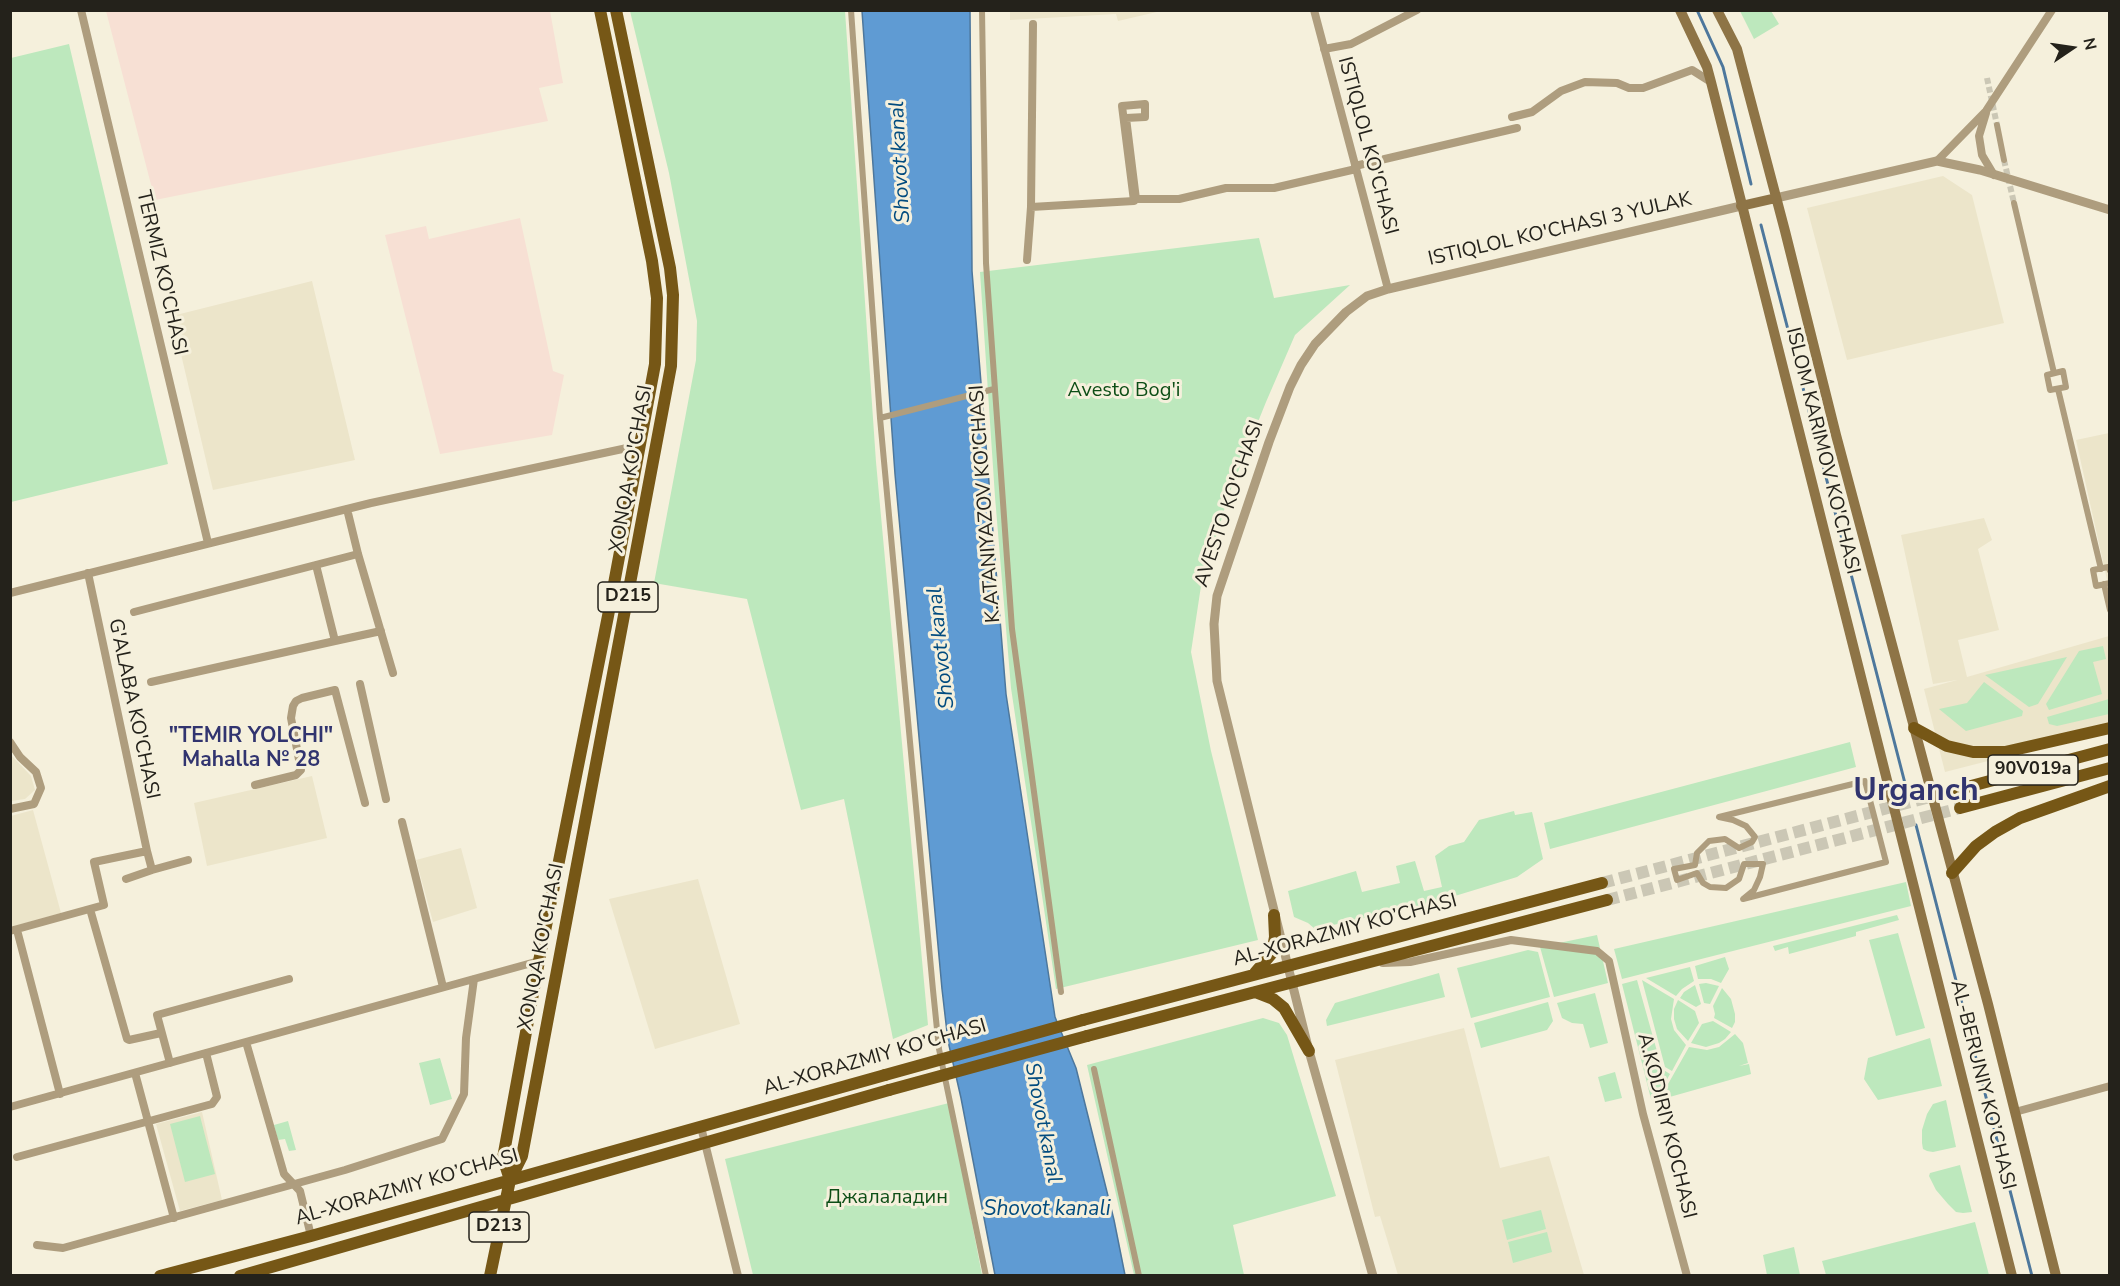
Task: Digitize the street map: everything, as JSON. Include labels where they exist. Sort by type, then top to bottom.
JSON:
[{"type":"main road","name":"XONQA KO'CHASI","points":[[510,1180],[503,1158],[539,961],[609,616],[655,364],[657,298],[652,261],[600,10]]},
{"type":"main road","name":"XONQA KO'CHASI","points":[[490,1275],[510,1180],[522,1156],[671,366],[673,296],[670,268],[616,10]]},
{"type":"main road","name":"ISLOM KARIMOV KO'CHASI","points":[[1680,10],[1707,68],[1711,82],[1918,903]]},
{"type":"main road","name":"ISLOM KARIMOV KO'CHASI","points":[[1717,10],[1737,49],[1836,435],[1958,894]]},
{"type":"main road","points":[[615,78],[629,75]]},
{"type":"main road","points":[[1742,206],[1776,198]]},
{"type":"main road","points":[[609,616],[624,619]]},
{"type":"main road","points":[[1914,728],[1947,746],[1973,752],[2005,752],[2109,728]]},
{"type":"main road","name":"90V019a","points":[[1956,790],[2109,749]]},
{"type":"main road","name":"90V019a","points":[[1960,808],[2109,768]]},
{"type":"main road","points":[[1952,873],[1976,846],[1995,832],[2030,814],[2109,786]]},
{"type":"main road","name":"AL-XORAZMIY KO’CHASI","points":[[160,1275],[311,1236],[1083,1020],[1602,883]]},
{"type":"main road","name":"AL-BERUNIY KO’CHASI","points":[[1958,894],[2056,1275]]},
{"type":"main road","name":"AL-XORAZMIY KO’CHASI","points":[[240,1275],[889,1090],[1606,900]]},
{"type":"main road","name":"AL-BERUNIY KO’CHASI","points":[[1918,903],[2012,1275]]},
{"type":"main road","points":[[1253,975],[1272,953],[1275,937],[1274,915]]},
{"type":"main road","points":[[1255,992],[1273,999],[1284,1008],[1309,1051]]},
{"type":"street","name":"TERMIZ KO'CHASI","points":[[81,10],[208,543]]},
{"type":"street","points":[[851,10],[880,418],[939,1049],[986,1275]]},
{"type":"street","name":"K.ATANIYAZOV KO'CHASI","points":[[982,10],[986,263],[1012,629],[1061,992]]},
{"type":"street","name":"ISTIQLOL KO'CHASI","points":[[1314,10],[1388,289]]},
{"type":"street","points":[[1324,49],[1351,44],[1417,10]]},
{"type":"street","points":[[1937,161],[1986,111],[2052,10]]},
{"type":"street","points":[[1027,260],[1031,207],[1033,24]]},
{"type":"street","points":[[1512,117],[1532,112],[1561,91],[1585,82],[1617,83],[1629,88],[1642,88],[1692,70],[1711,82]]},
{"type":"street","points":[[1031,207],[1134,201],[1122,106],[1145,104],[1145,117],[1126,118],[1136,199],[1179,199],[1226,188],[1274,188],[1517,128]]},
{"type":"street","points":[[1986,111],[1979,136],[1982,155],[1994,175]]},
{"type":"street","points":[[1997,125],[2004,160]]},
{"type":"street","points":[[1776,198],[1937,161],[1994,175],[2109,210]]},
{"type":"street","points":[[2014,203],[2054,373]]},
{"type":"street","name":"ISTIQLOL KO'CHASI 3 YULAK","points":[[1388,289],[1742,206]]},
{"type":"street","name":"AVESTO KO'CHASI","points":[[1373,1275],[1309,1051],[1274,915],[1217,681],[1214,624],[1217,596],[1269,442],[1301,365],[1315,344],[1346,312],[1367,296],[1388,289]]},
{"type":"street","points":[[2063,371],[2066,387],[2058,388],[2050,390],[2047,375],[2063,371]]},
{"type":"street","points":[[2058,388],[2101,569]]},
{"type":"street","points":[[880,418],[994,389]]},
{"type":"street","points":[[10,593],[347,509],[641,445]]},
{"type":"street","points":[[347,509],[393,673]]},
{"type":"street","name":"G'ALABA KO'CHASI","points":[[134,612],[358,554]]},
{"type":"street","points":[[316,565],[335,641]]},
{"type":"street","points":[[2109,572],[2109,567],[2093,570],[2096,586],[2107,584],[2109,610]]},
{"type":"street","name":"G'ALABA KO'CHASI","points":[[88,573],[152,870]]},
{"type":"street","name":"G'ALABA KO'CHASI","points":[[151,682],[381,631]]},
{"type":"street","points":[[360,684],[386,799]]},
{"type":"street","points":[[255,785],[296,775],[301,770],[291,718],[293,706],[302,698],[335,690],[365,803]]},
{"type":"street","points":[[10,742],[20,757],[36,772],[41,788],[34,804],[10,809]]},
{"type":"street","points":[[1865,781],[1886,862],[1743,899],[1754,890],[1763,864],[1744,864],[1739,879],[1726,888],[1710,887],[1703,883],[1696,873],[1677,880],[1674,869],[1695,865],[1697,852],[1708,841],[1717,838],[1725,839],[1739,848],[1752,842],[1755,837],[1740,823],[1719,817],[1865,781]]},
{"type":"street","points":[[402,822],[443,987]]},
{"type":"street","points":[[60,1094],[14,930],[104,905],[94,862],[147,851]]},
{"type":"street","points":[[126,879],[188,860]]},
{"type":"street","points":[[90,909],[127,1039],[161,1033]]},
{"type":"street","name":"A.KODIRIY KOCHASI","points":[[1360,964],[1410,962],[1511,940],[1597,951],[1609,961],[1643,1114],[1688,1275]]},
{"type":"street","points":[[10,1107],[539,961]]},
{"type":"street","points":[[170,1063],[157,1015],[289,979]]},
{"type":"street","points":[[37,1245],[63,1248],[294,1184],[442,1138],[464,1094],[466,1038],[474,979]]},
{"type":"street","points":[[246,1042],[284,1174],[300,1191],[311,1236]]},
{"type":"street","points":[[17,1157],[212,1104],[217,1097],[206,1053]]},
{"type":"street","points":[[1094,1069],[1139,1275]]},
{"type":"street","points":[[135,1073],[174,1218]]},
{"type":"street","name":"AL-BERUNIY KO’CHASI","points":[[2015,1112],[2109,1086]]},
{"type":"street","points":[[701,1127],[738,1275]]},
{"type":"shaded area","points":[[1010,10],[1161,11],[1118,21],[1116,14],[1010,20]]},
{"type":"shaded area","points":[[106,11],[550,11],[563,83],[539,88],[548,121],[155,200]]},
{"type":"shaded area","points":[[1943,176],[1972,195],[2004,323],[1847,360],[1807,208]]},
{"type":"shaded area","points":[[520,218],[553,371],[564,375],[552,435],[440,454],[385,235],[426,226],[429,239]]},
{"type":"shaded area","points":[[312,281],[355,460],[213,490],[172,316]]},
{"type":"shaded area","points":[[2109,433],[2109,589],[2076,440]]},
{"type":"shaded area","points":[[1984,518],[1992,540],[1978,549],[1999,630],[1958,640],[1967,677],[2109,636],[2109,730],[1945,772],[1924,689],[1957,680],[1933,684],[1901,535]]},
{"type":"shaded area","points":[[11,755],[31,776],[35,790],[25,799],[11,801]]},
{"type":"shaded area","points":[[312,776],[327,838],[207,866],[194,803]]},
{"type":"shaded area","points":[[33,810],[61,913],[11,927],[11,816]]},
{"type":"shaded area","points":[[461,848],[477,908],[433,922],[416,860]]},
{"type":"shaded area","points":[[698,879],[740,1024],[655,1049],[609,899]]},
{"type":"shaded area","points":[[1464,1028],[1500,1168],[1549,1156],[1584,1275],[1398,1275],[1380,1216],[1375,1217],[1335,1060]]},
{"type":"shaded area","points":[[202,1112],[222,1200],[180,1211],[156,1124]]},
{"type":"green space","points":[[630,11],[845,11],[876,462],[928,1025],[893,1039],[844,799],[801,810],[747,599],[654,583],[696,360],[697,321],[669,173]]},
{"type":"green space","points":[[1740,11],[1771,11],[1779,24],[1754,39]]},
{"type":"green space","points":[[69,44],[168,464],[11,502],[11,58]]},
{"type":"green space","name":"Avesto Bog'i","points":[[1259,238],[1274,298],[1350,285],[1295,335],[1229,494],[1201,586],[1191,652],[1211,751],[1258,940],[1056,989],[1011,688],[980,272]]},
{"type":"green space","points":[[2103,646],[2106,659],[2093,662],[2102,694],[2049,710],[2046,704],[2079,651]]},
{"type":"green space","points":[[2067,657],[2038,704],[2029,707],[1985,675]]},
{"type":"green space","points":[[1984,682],[2023,711],[2022,716],[1966,731],[1939,709],[1967,703]]},
{"type":"green space","points":[[2109,699],[2109,714],[2057,726],[2049,724],[2047,717]]},
{"type":"green space","points":[[1850,742],[1856,767],[1550,849],[1544,823]]},
{"type":"green space","points":[[1514,811],[1515,815],[1532,812],[1543,859],[1517,877],[1432,903],[1315,929],[1294,917],[1288,891],[1356,871],[1362,892],[1400,883],[1396,866],[1415,861],[1424,891],[1442,887],[1435,856],[1449,846],[1464,842],[1479,820]]},
{"type":"green space","points":[[1906,882],[1911,906],[1622,979],[1614,949]]},
{"type":"green space","points":[[1897,915],[1899,920],[1856,932],[1856,936],[1789,954],[1788,947],[1775,951],[1773,946]]},
{"type":"green space","points":[[1898,933],[1925,1028],[1896,1036],[1869,940]]},
{"type":"green space","points":[[1597,935],[1608,983],[1554,997],[1540,947]]},
{"type":"green space","points":[[1528,950],[1538,952],[1550,997],[1471,1018],[1457,968]]},
{"type":"green space","points":[[1725,957],[1729,969],[1721,983],[1711,979],[1698,979],[1695,966]]},
{"type":"green space","points":[[1690,967],[1694,981],[1676,996],[1646,978]]},
{"type":"green space","points":[[1439,973],[1445,997],[1327,1026],[1326,1020],[1335,1003]]},
{"type":"green space","points":[[1637,980],[1662,1069],[1670,1074],[1655,1101],[1651,1099],[1622,984]]},
{"type":"green space","points":[[1642,980],[1674,999],[1671,1019],[1674,1030],[1686,1045],[1672,1071],[1665,1067]]},
{"type":"green space","points":[[1699,984],[1719,986],[1710,1004],[1704,1003]]},
{"type":"green space","points":[[1695,985],[1701,1004],[1696,1007],[1680,998],[1684,992]]},
{"type":"green space","points":[[1722,988],[1731,999],[1735,1014],[1732,1028],[1714,1018],[1713,1006]]},
{"type":"green space","points":[[1595,993],[1608,1043],[1590,1048],[1583,1024],[1572,1023],[1562,1018],[1557,1003]]},
{"type":"green space","points":[[1678,1000],[1695,1011],[1699,1023],[1688,1041],[1677,1029],[1674,1019],[1674,1009]]},
{"type":"green space","points":[[1548,1002],[1553,1021],[1547,1030],[1481,1048],[1474,1023]]},
{"type":"green space","points":[[1263,1018],[1279,1023],[1287,1035],[1336,1196],[1233,1225],[1244,1275],[1134,1275],[1087,1065]]},
{"type":"green space","points":[[1713,1021],[1731,1032],[1725,1039],[1706,1047],[1691,1043],[1702,1024]]},
{"type":"green space","points":[[1735,1034],[1743,1043],[1748,1063],[1739,1066],[1749,1064],[1751,1074],[1659,1100],[1689,1047],[1707,1050],[1719,1047]]},
{"type":"green space","points":[[1930,1038],[1942,1086],[1878,1100],[1864,1079],[1868,1058]]},
{"type":"green space","points":[[440,1058],[452,1099],[430,1105],[419,1063]]},
{"type":"green space","points":[[1615,1072],[1622,1098],[1605,1102],[1598,1077]]},
{"type":"green space","points":[[1946,1100],[1956,1147],[1933,1152],[1927,1151],[1923,1149],[1922,1130],[1927,1114],[1933,1104]]},
{"type":"green space","name":"Джалаладин","points":[[949,1103],[982,1275],[753,1275],[725,1159]]},
{"type":"green space","points":[[200,1116],[215,1174],[185,1182],[170,1124]]},
{"type":"green space","points":[[288,1121],[296,1150],[289,1151],[285,1139],[278,1140],[274,1125]]},
{"type":"green space","points":[[1960,1165],[1972,1212],[1956,1212],[1936,1190],[1929,1176],[1930,1173]]},
{"type":"green space","points":[[1541,1210],[1546,1229],[1507,1240],[1502,1220]]},
{"type":"green space","points":[[1975,1222],[1989,1275],[1826,1275],[1822,1261]]},
{"type":"green space","points":[[1547,1232],[1552,1252],[1513,1263],[1508,1242]]},
{"type":"green space","points":[[1794,1247],[1800,1275],[1767,1275],[1763,1255]]},
{"type":"water","name":"Shovot kanali","points":[[862,11],[970,11],[972,271],[1006,694],[1055,1017],[1076,1068],[1114,1220],[1125,1275],[995,1275],[948,1041],[942,989],[895,474]]},
{"type":"waterway","points":[[1697,10],[1723,67],[1751,184]]},
{"type":"waterway","points":[[1761,225],[1908,795]]},
{"type":"waterway","points":[[1916,825],[2032,1276]]},
{"type":"tunnel","points":[[1987,78],[1997,125]]},
{"type":"tunnel","points":[[2004,160],[2014,203]]},
{"type":"tunnel","points":[[1602,883],[1956,790]]},
{"type":"tunnel","points":[[1607,900],[1960,808]]},
{"type":"district","name":"\"TEMIR YOLCHI\" Mahalla № 28","points":[[251,749]]},
{"type":"district","name":"Urganch","points":[[1916,792]]},
{"type":"water label","name":"Shovot kanal","points":[[901,162]]},
{"type":"water label","name":"Shovot kanal","points":[[942,648]]},
{"type":"water label","name":"Shovot kanal","points":[[1042,1123]]}]
